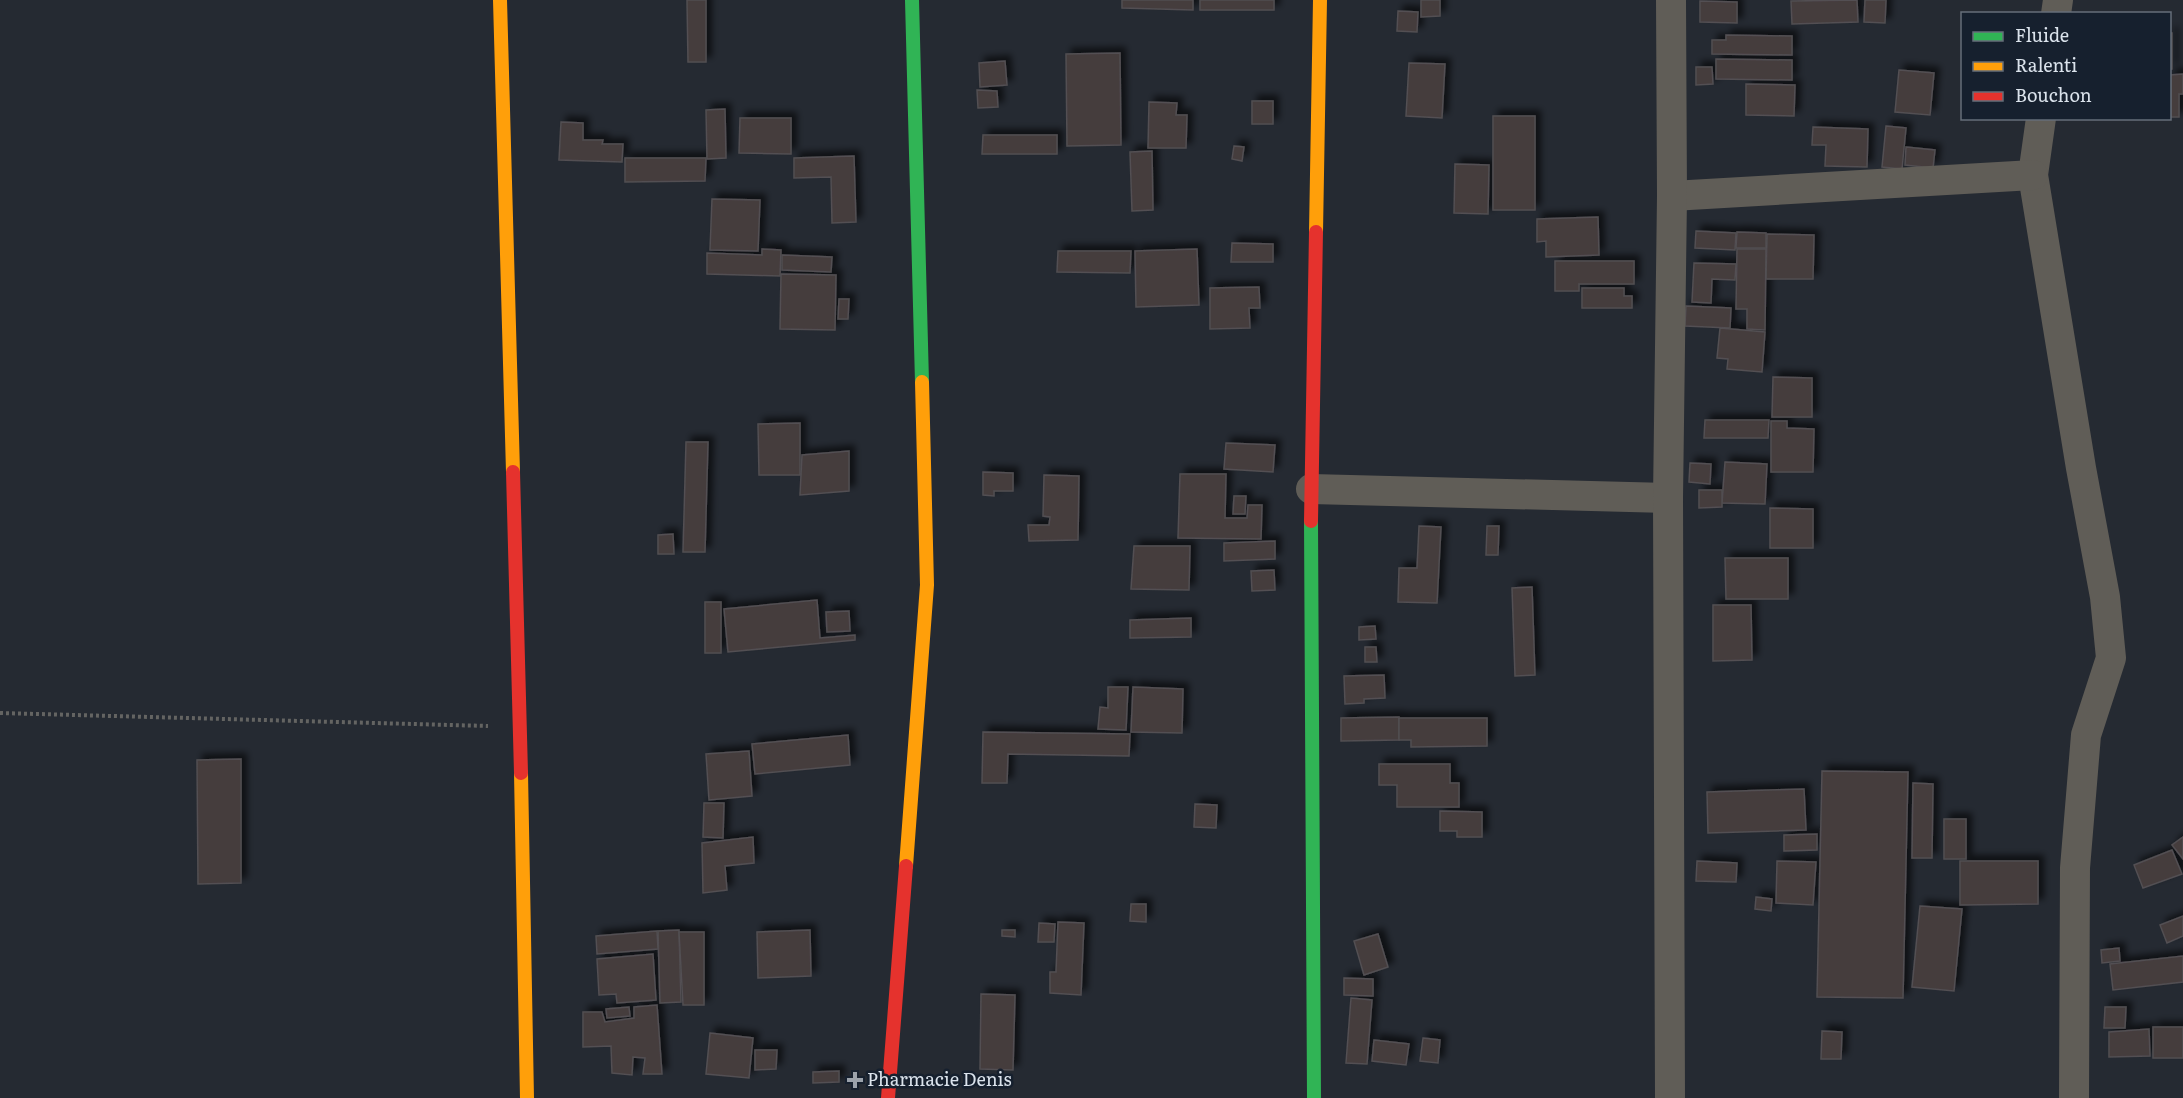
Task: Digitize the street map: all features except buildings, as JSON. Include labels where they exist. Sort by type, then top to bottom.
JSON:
[{"type":"street","points":[[501,0],[527,1098]]},
{"type":"street","points":[[888,1098],[927,585],[912,0]]},
{"type":"street","points":[[1314,1098],[1311,489],[1320,0]]},
{"type":"street","points":[[1670,1098],[1668,498],[1672,196],[1671,0]]},
{"type":"street","points":[[2041,120],[2033,175],[2081,468],[2105,597],[2111,658],[2086,735],[2075,868],[2074,1098]]},
{"type":"street","points":[[1672,196],[2033,175]]},
{"type":"street","points":[[1311,489],[1668,498]]},
{"type":"path","points":[[0,713],[520,727]]},
{"type":"traffic: fast","points":[[912,0],[922,382]]},
{"type":"traffic: fast","points":[[1311,521],[1314,1098]]},
{"type":"traffic: slow","points":[[500,0],[513,472]]},
{"type":"traffic: slow","points":[[1316,232],[1320,0]]},
{"type":"traffic: slow","points":[[906,866],[927,585],[922,382]]},
{"type":"traffic: slow","points":[[521,773],[527,1098]]},
{"type":"traffic: jam","points":[[1311,521],[1316,232]]},
{"type":"traffic: jam","points":[[513,472],[521,773]]},
{"type":"traffic: jam","points":[[888,1098],[906,866]]},
{"type":"place","name":"Pharmacie Denis","points":[[855,1080]]}]
